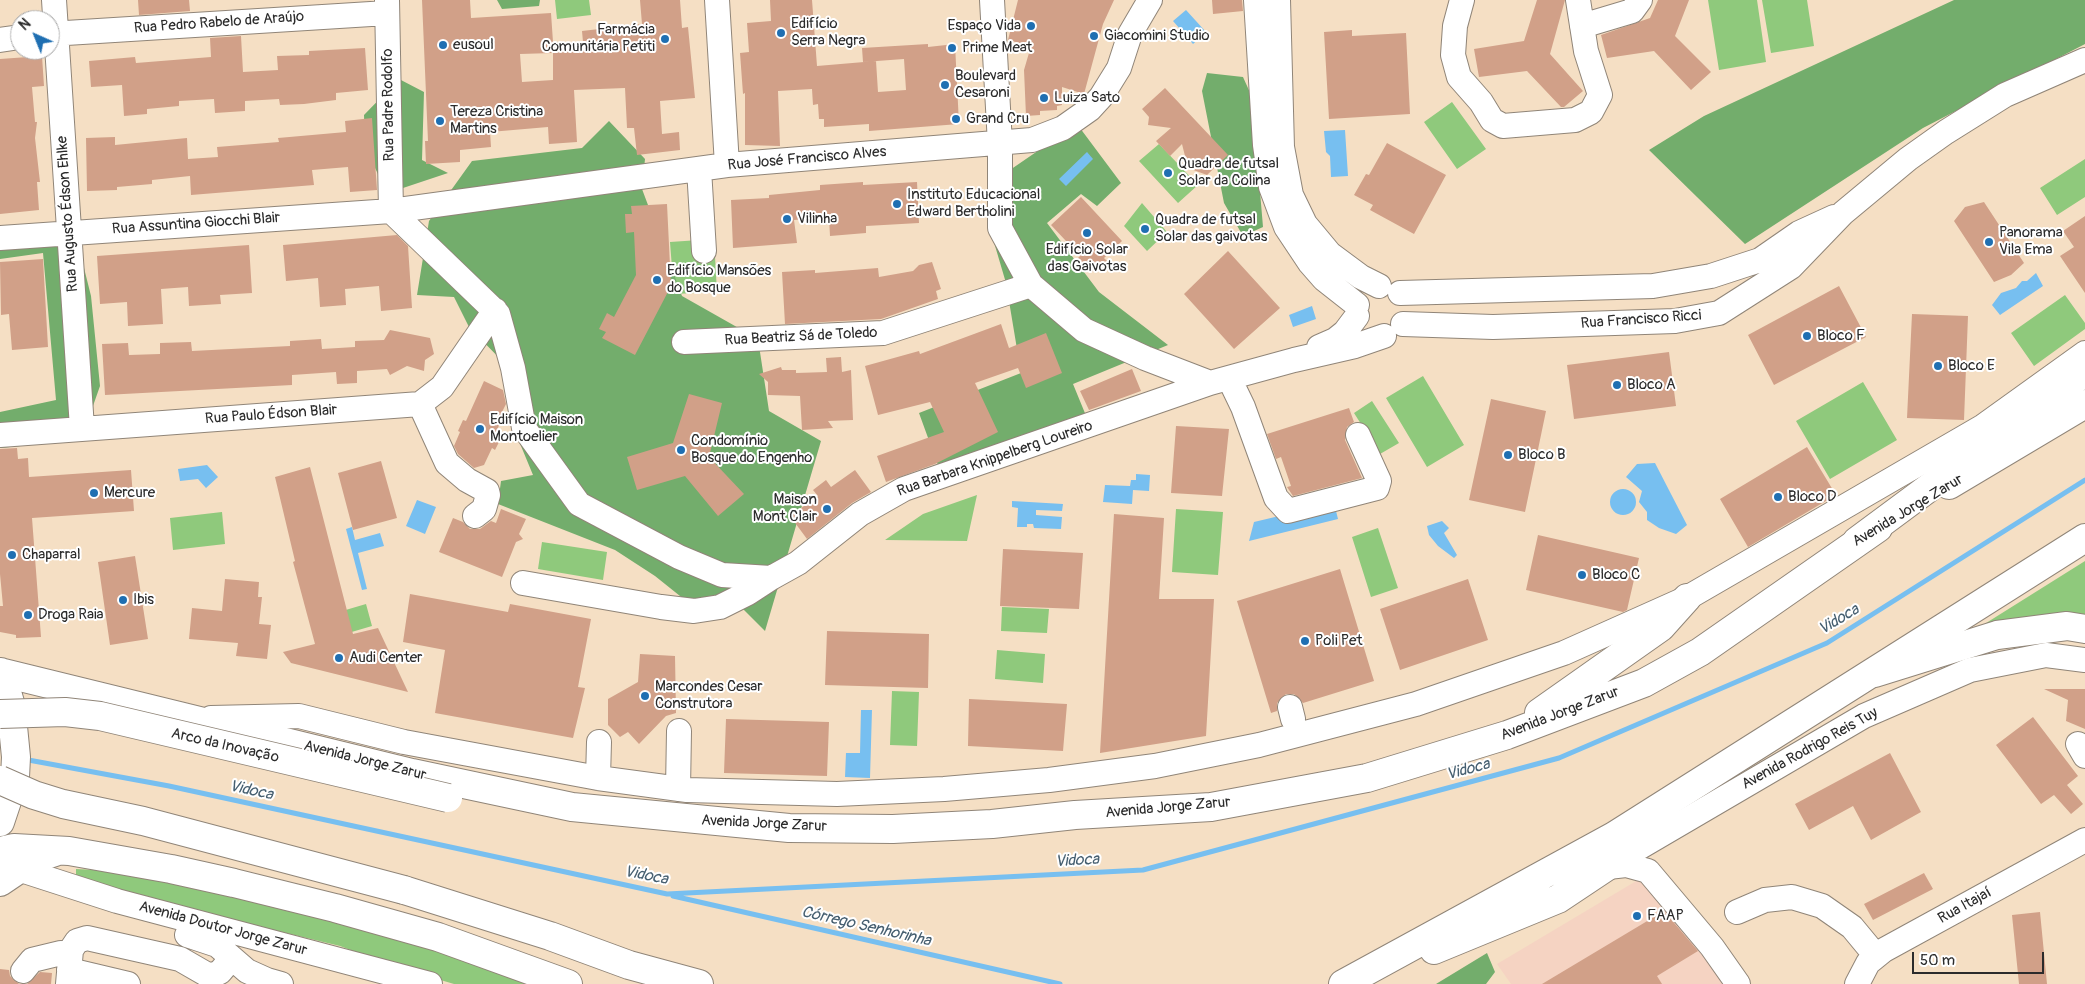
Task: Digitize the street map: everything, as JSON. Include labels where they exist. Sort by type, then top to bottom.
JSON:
[{"type":"main road","points":[[1857,541],[2085,372]]},
{"type":"main road","name":"Avenida Jorge Zarur","points":[[2,688],[194,718],[412,773],[572,807],[789,828],[893,829],[992,824],[1075,816],[1211,807],[1366,778],[1508,735],[1644,683],[1700,652],[1857,541],[2085,404]]},
{"type":"main road","points":[[1345,982],[1614,836],[1875,673],[2085,538]]},
{"type":"main road","points":[[1508,735],[1631,650],[1661,626],[1687,598]]},
{"type":"main road","points":[[1875,673],[1997,635],[2067,626],[2085,628]]},
{"type":"main road","points":[[0,822],[14,777],[16,757],[16,742],[2,688]]},
{"type":"main road","name":"Arco da Inovação","points":[[2,688],[65,712],[100,716],[448,798],[507,806],[572,807]]},
{"type":"main road","points":[[0,780],[34,795],[63,804],[143,821],[404,890],[550,936],[629,965],[700,984]]},
{"type":"main road","points":[[4,866],[14,848],[69,851],[171,869],[335,908],[438,937],[568,984]]},
{"type":"main road","points":[[1345,982],[1451,944],[1558,900],[1606,868]]},
{"type":"street","points":[[717,0],[727,165]]},
{"type":"street","points":[[992,0],[1000,144],[1000,228],[1031,285],[1084,330],[1145,358],[1219,381],[1242,407],[1276,498],[1288,511],[1377,488],[1379,481],[1358,435]]},
{"type":"street","name":"Rua José Francisco Alves","points":[[391,211],[699,168],[1032,140],[1063,128],[1090,109],[1111,83],[1126,51],[1130,34],[1150,0]]},
{"type":"street","points":[[1256,0],[1265,145],[1271,187],[1286,227],[1306,257],[1324,279],[1357,311],[1362,327],[1371,334],[1384,336],[1395,332],[1404,324],[1406,308],[1389,290],[1361,278],[1330,254],[1305,224],[1291,195],[1282,147],[1278,0]]},
{"type":"street","points":[[1462,0],[1455,26],[1453,55],[1459,77],[1481,102],[1492,120],[1503,126],[1575,120],[1591,112],[1600,95],[1586,51],[1578,0]]},
{"type":"street","points":[[1582,26],[1632,11],[1640,0]]},
{"type":"street","name":"Rua Pedro Rabelo de Araújo","points":[[60,33],[387,7]]},
{"type":"street","name":"Rua Padre Rodolfo","points":[[387,7],[391,211]]},
{"type":"street","name":"Rua Augusto Édson Ehlke","points":[[55,60],[70,233],[82,428]]},
{"type":"street","name":"Rua Francisco Ricci","points":[[1404,324],[1493,327],[1636,322],[1697,318],[1719,313],[1791,267],[1842,213],[1908,159],[1946,132],[2005,95],[2085,60]]},
{"type":"street","points":[[699,168],[704,251]]},
{"type":"street","points":[[391,211],[498,314],[513,368],[524,428],[579,504],[679,557],[722,575],[770,578]]},
{"type":"street","name":"Rua Assuntina Giocchi Blair","points":[[0,238],[391,211]]},
{"type":"street","name":"Rua Francisco Ricci","points":[[1389,290],[1653,286],[1711,276],[1760,260],[1799,233],[1842,213]]},
{"type":"street","points":[[1711,276],[1722,287],[1724,296],[1719,313]]},
{"type":"street","name":"Rua Beatriz Sá de Toledo","points":[[684,342],[883,333],[1031,285]]},
{"type":"street","points":[[1357,311],[1364,293],[1389,290]]},
{"type":"street","points":[[475,516],[484,509],[488,495],[487,491],[467,480],[447,463],[420,404],[442,387],[495,310]]},
{"type":"street","name":"Rua Barbara Knippelberg Loureiro","points":[[1294,360],[1335,340],[1353,324],[1357,311]]},
{"type":"street","name":"Rua Barbara Knippelberg Loureiro","points":[[523,583],[661,607],[694,610],[720,607],[748,593],[770,578],[798,563],[860,514],[904,489],[1219,381],[1294,360],[1355,346],[1384,336]]},
{"type":"street","name":"Avenida Jorge Zarur","points":[[194,718],[299,716],[404,742],[598,778],[678,789],[836,794],[944,789],[1046,771],[1155,766],[1220,744],[1416,704],[1564,653],[1687,598],[1982,427],[2085,353]]},
{"type":"street","name":"Rua Paulo Édson Blair","points":[[0,435],[420,404]]},
{"type":"street","name":"Avenida Rodrigo Reis Tuy","points":[[1606,868],[1864,716],[1970,670],[2046,654],[2085,660]]},
{"type":"street","points":[[678,789],[679,731]]},
{"type":"street","points":[[598,778],[599,742]]},
{"type":"street","points":[[1652,840],[1646,855],[1648,871],[1712,947],[1738,984]]},
{"type":"street","name":"Rua Itajaí","points":[[1857,984],[1862,972],[1876,956],[2085,840]]},
{"type":"street","points":[[1606,868],[1626,865],[1648,871]]},
{"type":"street","name":"Avenida Doutor Jorge Zarur","points":[[4,866],[93,894],[420,981]]},
{"type":"street","points":[[93,894],[109,916],[203,939],[228,952],[231,958],[257,976],[281,984]]},
{"type":"street","points":[[1737,912],[1765,900],[1792,897],[1822,906],[1852,927],[1876,956]]},
{"type":"street","points":[[69,970],[71,950],[77,941],[87,938],[180,959],[206,974],[214,975],[220,972],[231,958]]},
{"type":"street","points":[[23,971],[32,960],[62,954],[69,970]]},
{"type":"street","points":[[69,970],[128,984]]},
{"type":"street","points":[[378,984],[420,981]]},
{"type":"shaded area","name":"FAAP","points":[[1658,868],[1749,984],[1511,984],[1497,964]]},
{"type":"green space","points":[[497,0],[540,0],[539,6],[502,9]]},
{"type":"green space","points":[[555,0],[589,0],[591,15],[557,19]]},
{"type":"green space","points":[[1708,0],[1757,0],[1766,62],[1719,70]]},
{"type":"green space","points":[[1762,0],[1807,0],[1814,46],[1771,53]]},
{"type":"green space","points":[[1954,0],[2085,0],[2085,44],[1923,128],[1745,244],[1649,150],[1704,116]]},
{"type":"green space","points":[[1207,73],[1243,77],[1252,97],[1263,227],[1243,236],[1224,203],[1202,91]]},
{"type":"green space","points":[[399,79],[424,92],[422,160],[448,173],[397,190],[385,188],[365,148],[364,115]]},
{"type":"green space","points":[[1452,102],[1486,149],[1457,169],[1424,122]]},
{"type":"green space","points":[[609,121],[645,159],[642,189],[682,296],[758,339],[769,411],[821,441],[765,631],[741,607],[690,604],[655,576],[615,550],[498,504],[501,481],[533,475],[509,417],[507,366],[469,327],[454,297],[417,295],[429,221],[472,161],[582,148]]},
{"type":"green space","points":[[1077,124],[1121,183],[1097,206],[1081,194],[1047,223],[1099,292],[1168,345],[1073,384],[1089,423],[939,468],[919,413],[1021,373],[1006,283],[988,222],[991,183]]},
{"type":"green space","name":"Quadra de futsal Solar da Colina","points":[[1159,144],[1198,185],[1178,203],[1139,161]]},
{"type":"green space","points":[[2085,159],[2085,197],[2057,215],[2040,188]]},
{"type":"green space","name":"Quadra de futsal Solar das gaivotas","points":[[1142,203],[1167,232],[1147,251],[1124,226]]},
{"type":"green space","points":[[714,239],[717,292],[674,294],[670,242]]},
{"type":"green space","points":[[0,241],[78,244],[91,296],[100,386],[81,440],[0,448],[0,412],[56,400],[43,253],[0,259]]},
{"type":"green space","points":[[2065,295],[2085,323],[2085,329],[2034,366],[2011,333]]},
{"type":"green space","points":[[1423,376],[1464,445],[1427,467],[1386,398]]},
{"type":"green space","points":[[1863,382],[1897,440],[1830,479],[1796,421]]},
{"type":"green space","points":[[1372,401],[1399,443],[1380,454],[1354,413]]},
{"type":"green space","points":[[977,495],[967,541],[885,540],[923,514]]},
{"type":"green space","points":[[1176,509],[1223,512],[1218,575],[1172,572]]},
{"type":"green space","points":[[222,512],[225,544],[173,550],[170,518]]},
{"type":"green space","points":[[1378,528],[1398,588],[1371,597],[1352,537]]},
{"type":"green space","points":[[542,542],[607,552],[603,580],[538,569]]},
{"type":"green space","points":[[2085,561],[2085,621],[1967,635]]},
{"type":"green space","points":[[366,604],[372,626],[338,636],[332,614]]},
{"type":"green space","points":[[1002,607],[1049,609],[1047,633],[1001,631]]},
{"type":"green space","points":[[997,650],[1045,654],[1043,683],[995,679]]},
{"type":"green space","points":[[892,691],[919,692],[917,746],[890,745]]},
{"type":"green space","points":[[76,869],[117,871],[188,885],[402,939],[536,984],[454,984],[390,965],[340,946],[91,886],[76,881]]},
{"type":"green space","points":[[1487,953],[1495,972],[1486,984],[1436,984]]},
{"type":"water","points":[[1186,10],[1206,32],[1193,44],[1173,21]]},
{"type":"water","points":[[1345,130],[1348,176],[1331,177],[1330,156],[1326,152],[1324,131]]},
{"type":"water","points":[[1087,152],[1093,159],[1066,186],[1059,179]]},
{"type":"water","points":[[2036,273],[2043,286],[2000,315],[1992,305],[2001,293],[2016,288],[2022,281],[2027,281]]},
{"type":"water","points":[[1312,306],[1316,319],[1293,327],[1289,315]]},
{"type":"water","points":[[1655,463],[1687,525],[1676,534],[1659,528],[1647,520],[1647,512],[1639,502],[1642,491],[1626,477],[1637,464]]},
{"type":"water","points":[[207,465],[218,477],[206,488],[198,479],[180,481],[178,469]]},
{"type":"water","points":[[1136,474],[1150,475],[1149,491],[1133,490],[1132,504],[1103,502],[1105,485],[1130,486],[1131,480],[1136,480]]},
{"type":"water","points":[[1623,489],[1632,493],[1636,502],[1632,511],[1623,515],[1614,511],[1610,502],[1614,493]]},
{"type":"water","points":[[417,500],[436,507],[425,534],[406,526]]},
{"type":"water","points":[[1012,501],[1063,504],[1062,511],[1036,510],[1036,515],[1062,517],[1061,529],[1034,528],[1033,524],[1027,524],[1027,527],[1017,527],[1018,508],[1012,507]]},
{"type":"water","points":[[1334,503],[1338,519],[1249,541],[1254,522]]},
{"type":"water","points":[[1442,521],[1449,528],[1444,533],[1457,555],[1454,558],[1438,546],[1429,535],[1427,526]]},
{"type":"water","points":[[352,527],[355,540],[380,533],[384,546],[358,553],[367,589],[362,590],[346,529]]},
{"type":"water","points":[[861,710],[872,710],[870,778],[845,777],[846,753],[860,753]]},
{"type":"building","points":[[138,0],[189,0],[190,11],[139,15]]},
{"type":"building","points":[[422,0],[470,0],[471,18],[551,13],[553,42],[583,42],[582,31],[642,24],[640,0],[680,0],[682,28],[688,27],[695,98],[660,101],[662,134],[679,132],[680,150],[637,155],[634,128],[627,128],[625,88],[574,90],[577,142],[549,144],[548,127],[490,132],[491,147],[460,150],[460,162],[426,164],[425,141],[428,141]],"holes":[[[553,53],[553,80],[522,82],[520,54]]]},
{"type":"building","points":[[770,0],[812,0],[817,66],[863,62],[862,48],[928,44],[928,47],[955,44],[959,124],[869,131],[869,124],[824,127],[824,119],[819,119],[818,104],[813,105],[812,89],[778,91],[780,146],[745,145],[745,93],[743,94],[740,53],[749,52],[747,23],[771,21]],"holes":[[[904,59],[906,90],[878,92],[876,61]]]},
{"type":"building","points":[[1018,0],[1114,0],[1103,24],[1084,94],[1062,87],[1062,105],[1057,106],[1057,110],[1040,111],[1040,115],[1026,116],[1024,70],[1031,46],[1008,40]]},
{"type":"building","points":[[1212,0],[1242,0],[1243,11],[1213,14]]},
{"type":"building","points":[[1537,0],[1565,0],[1550,54],[1583,91],[1564,107],[1561,107],[1527,71],[1479,77],[1474,49],[1524,41]]},
{"type":"building","points":[[1658,0],[1689,0],[1675,36],[1711,72],[1691,90],[1654,51],[1607,58],[1601,35],[1650,18]]},
{"type":"building","points":[[1352,30],[1352,36],[1406,33],[1410,114],[1329,119],[1324,32]]},
{"type":"building","points":[[241,36],[243,72],[278,70],[277,56],[309,55],[309,51],[365,48],[368,90],[336,93],[336,100],[304,104],[280,105],[279,99],[245,101],[245,111],[215,113],[214,99],[179,101],[179,106],[147,109],[147,114],[124,116],[122,85],[91,87],[89,61],[135,57],[136,63],[211,57],[210,38]]},
{"type":"building","points":[[0,59],[42,60],[44,86],[32,87],[35,122],[37,122],[35,138],[40,182],[37,182],[39,210],[0,214]]},
{"type":"building","points":[[1165,88],[1228,155],[1207,175],[1188,168],[1182,144],[1170,156],[1156,141],[1171,128],[1148,125],[1149,117],[1142,109]]},
{"type":"building","points":[[372,118],[377,190],[350,192],[348,167],[312,170],[314,185],[191,195],[190,176],[152,180],[152,184],[117,187],[117,190],[87,191],[86,138],[115,137],[115,145],[187,138],[188,159],[218,157],[217,147],[279,142],[278,138],[346,132],[345,121]]},
{"type":"building","points":[[1387,143],[1446,175],[1414,234],[1370,210],[1373,205],[1354,195],[1366,174],[1369,175]]},
{"type":"building","points":[[863,182],[863,185],[917,182],[919,223],[866,226],[866,233],[830,236],[829,217],[794,220],[797,243],[733,248],[731,200],[769,198],[769,195],[820,190],[820,185]]},
{"type":"building","name":"Edifício Solar das Gaivotas","points":[[1081,197],[1122,241],[1104,258],[1107,261],[1095,272],[1087,271],[1076,260],[1080,256],[1051,225]]},
{"type":"building","name":"Panorama Vila Ema","points":[[1984,202],[2024,263],[2011,275],[1994,282],[1954,221],[1965,207]]},
{"type":"building","name":"Edifício Mansões do Bosque","points":[[667,204],[671,286],[635,355],[602,338],[606,332],[599,329],[607,313],[614,317],[636,275],[634,232],[626,233],[625,214],[632,214],[631,206]]},
{"type":"building","points":[[2085,216],[2085,293],[2060,256],[2074,247],[2063,231]]},
{"type":"building","points":[[397,235],[408,246],[412,308],[381,311],[379,286],[345,289],[346,305],[320,307],[318,278],[286,281],[283,245]]},
{"type":"building","points":[[249,245],[252,293],[220,295],[221,304],[189,306],[188,287],[161,289],[163,324],[128,326],[127,302],[100,304],[97,256]]},
{"type":"building","points":[[1228,251],[1280,308],[1234,349],[1184,294]]},
{"type":"building","points":[[43,259],[48,347],[12,350],[9,314],[1,315],[0,262]]},
{"type":"building","points":[[932,262],[941,289],[936,291],[938,299],[881,319],[785,324],[782,272],[815,270],[815,273],[878,268],[879,277],[913,271],[919,265]]},
{"type":"building","name":"Bloco F","points":[[1839,286],[1866,337],[1774,385],[1748,335]]},
{"type":"building","name":"Bloco E","points":[[1912,314],[1968,316],[1964,420],[1907,418]]},
{"type":"building","points":[[1001,324],[1009,348],[1046,333],[1062,373],[1026,388],[1018,368],[975,383],[998,432],[935,464],[886,482],[877,456],[944,432],[930,402],[878,415],[865,366],[919,351],[920,354]]},
{"type":"building","points":[[390,330],[430,338],[434,354],[425,360],[424,371],[407,366],[390,375],[387,369],[357,371],[357,383],[337,384],[336,372],[292,375],[292,385],[105,395],[102,344],[128,343],[129,355],[160,354],[160,343],[191,342],[192,351],[290,346],[290,341],[321,339],[322,349],[355,347],[355,341],[384,340]]},
{"type":"building","name":"Bloco A","points":[[1669,352],[1676,406],[1574,419],[1567,365]]},
{"type":"building","points":[[841,357],[842,372],[851,370],[853,420],[828,421],[833,428],[802,430],[800,396],[768,395],[768,382],[759,374],[781,367],[782,370],[796,370],[796,373],[827,372],[826,358]]},
{"type":"building","points":[[1132,369],[1141,391],[1089,410],[1080,391]]},
{"type":"building","name":"Edifício Maison Montoelier","points":[[484,381],[503,390],[506,404],[497,422],[500,423],[495,435],[501,438],[495,450],[492,448],[484,465],[474,468],[458,454],[454,446],[463,420],[466,421]]},
{"type":"building","name":"Condomínio Bosque do Engenho","points":[[689,394],[722,403],[709,457],[744,494],[718,516],[685,476],[637,490],[627,457],[673,443]]},
{"type":"building","name":"Bloco B","points":[[1491,399],[1546,411],[1525,512],[1469,500]]},
{"type":"building","points":[[1349,408],[1354,422],[1347,427],[1345,440],[1362,478],[1293,496],[1287,487],[1291,486],[1281,457],[1276,459],[1267,434]]},
{"type":"building","points":[[1176,426],[1229,429],[1222,496],[1171,493]]},
{"type":"building","name":"Bloco D","points":[[1807,447],[1836,495],[1748,547],[1720,499]]},
{"type":"building","points":[[17,448],[18,459],[28,458],[29,477],[131,470],[134,511],[32,518],[41,637],[16,638],[16,635],[0,632],[0,606],[3,606],[0,574],[0,449]]},
{"type":"building","points":[[381,461],[397,518],[353,530],[338,473]]},
{"type":"building","points":[[310,467],[353,634],[378,628],[408,692],[291,663],[283,652],[315,644],[293,562],[295,561],[275,477]]},
{"type":"building","name":"Maison Mont Clair","points":[[855,470],[871,492],[852,503],[807,539],[790,516],[818,496],[813,490],[826,480],[831,487]]},
{"type":"building","points":[[501,509],[526,519],[519,534],[523,539],[516,542],[502,577],[439,552],[453,518],[463,522],[470,529],[480,529],[491,521],[496,523]]},
{"type":"building","points":[[1114,514],[1164,518],[1159,599],[1214,599],[1206,736],[1100,753]]},
{"type":"building","name":"Bloco C","points":[[1538,535],[1639,558],[1627,610],[1623,612],[1526,590]]},
{"type":"building","points":[[1003,549],[1083,553],[1079,609],[1000,606]]},
{"type":"building","name":"Ibis","points":[[135,556],[148,639],[110,645],[98,562]]},
{"type":"building","name":"Poli Pet","points":[[1340,569],[1374,681],[1303,703],[1294,694],[1286,694],[1277,703],[1277,711],[1271,713],[1237,601]]},
{"type":"building","points":[[225,579],[259,582],[258,597],[262,597],[259,624],[271,625],[267,659],[236,656],[238,643],[189,639],[192,608],[222,611]]},
{"type":"building","points":[[1468,579],[1488,640],[1400,670],[1380,609]]},
{"type":"building","points":[[410,594],[508,612],[510,604],[591,619],[578,687],[585,688],[573,738],[435,713],[445,650],[403,642]]},
{"type":"building","points":[[827,631],[929,634],[928,688],[825,685]]},
{"type":"building","name":"Marcondes Cesar Construtora","points":[[640,654],[675,656],[676,713],[666,716],[639,744],[628,732],[620,737],[608,725],[608,699],[638,682]]},
{"type":"building","points":[[2044,689],[2085,689],[2085,729],[2066,721],[2068,700]]},
{"type":"building","points":[[969,699],[1067,704],[1063,751],[968,746]]},
{"type":"building","points":[[2033,717],[2078,776],[2067,785],[2083,804],[2071,814],[2054,795],[2041,804],[1996,745]]},
{"type":"building","points":[[726,719],[829,722],[827,776],[724,773]]},
{"type":"building","points":[[1890,753],[1921,812],[1871,840],[1853,806],[1809,830],[1795,804]]},
{"type":"building","points":[[1924,873],[1933,889],[1873,920],[1864,904]]},
{"type":"building","points":[[1664,911],[1698,951],[1657,976],[1662,984],[1542,984]]},
{"type":"building","points":[[2040,912],[2047,984],[2019,984],[2012,915]]},
{"type":"building","points":[[0,969],[9,970],[10,976],[19,984],[0,984]]},
{"type":"building","points":[[40,972],[52,973],[51,984],[27,984]]},
{"type":"waterway","name":"Vidoca","points":[[23,759],[169,786],[667,894],[1143,870],[1559,758],[1827,643],[2085,480]]},
{"type":"waterway","name":"Córrego Senhorinha","points":[[673,896],[1060,984]]},
{"type":"place","name":"Espaço Vida","points":[[1031,26]]},
{"type":"place","name":"Edifício Serra Negra","points":[[781,33]]},
{"type":"place","name":"Giacomini Studio","points":[[1094,36]]},
{"type":"place","name":"Farmácia Comunitária Petiti","points":[[665,39]]},
{"type":"place","name":"eusoul","points":[[443,45]]},
{"type":"place","name":"Prime Meat","points":[[952,48]]},
{"type":"place","name":"Boulevard Cesaroni","points":[[945,85]]},
{"type":"place","name":"Luiza Sato","points":[[1044,98]]},
{"type":"place","name":"Grand Cru","points":[[956,119]]},
{"type":"place","name":"Tereza Cristina Martins","points":[[440,121]]},
{"type":"place","name":"Quadra de futsal Solar da Colina","points":[[1168,173]]},
{"type":"place","name":"Instituto Educacional Edward Bertholini","points":[[897,204]]},
{"type":"place","name":"Vilinha","points":[[787,219]]},
{"type":"place","name":"Quadra de futsal Solar das gaivotas","points":[[1145,229]]},
{"type":"place","name":"Edifício Solar das Gaivotas","points":[[1087,233]]},
{"type":"place","name":"Panorama Vila Ema","points":[[1989,242]]},
{"type":"place","name":"Edifício Mansões do Bosque","points":[[657,280]]},
{"type":"place","name":"Bloco F","points":[[1807,336]]},
{"type":"place","name":"Bloco E","points":[[1938,366]]},
{"type":"place","name":"Bloco A","points":[[1617,385]]},
{"type":"place","name":"Edifício Maison Montoelier","points":[[480,429]]},
{"type":"place","name":"Condomínio Bosque do Engenho","points":[[681,450]]},
{"type":"place","name":"Bloco B","points":[[1508,455]]},
{"type":"place","name":"Mercure","points":[[94,493]]},
{"type":"place","name":"Bloco D","points":[[1778,497]]},
{"type":"place","name":"Maison Mont Clair","points":[[827,509]]},
{"type":"place","name":"Chaparral","points":[[12,555]]},
{"type":"place","name":"Bloco C","points":[[1582,575]]},
{"type":"place","name":"Ibis","points":[[123,600]]},
{"type":"place","name":"Droga Raia","points":[[28,615]]},
{"type":"place","name":"Poli Pet","points":[[1305,641]]},
{"type":"place","name":"Audi Center","points":[[339,658]]},
{"type":"place","name":"Marcondes Cesar Construtora","points":[[645,696]]},
{"type":"place","name":"FAAP","points":[[1637,916]]}]
